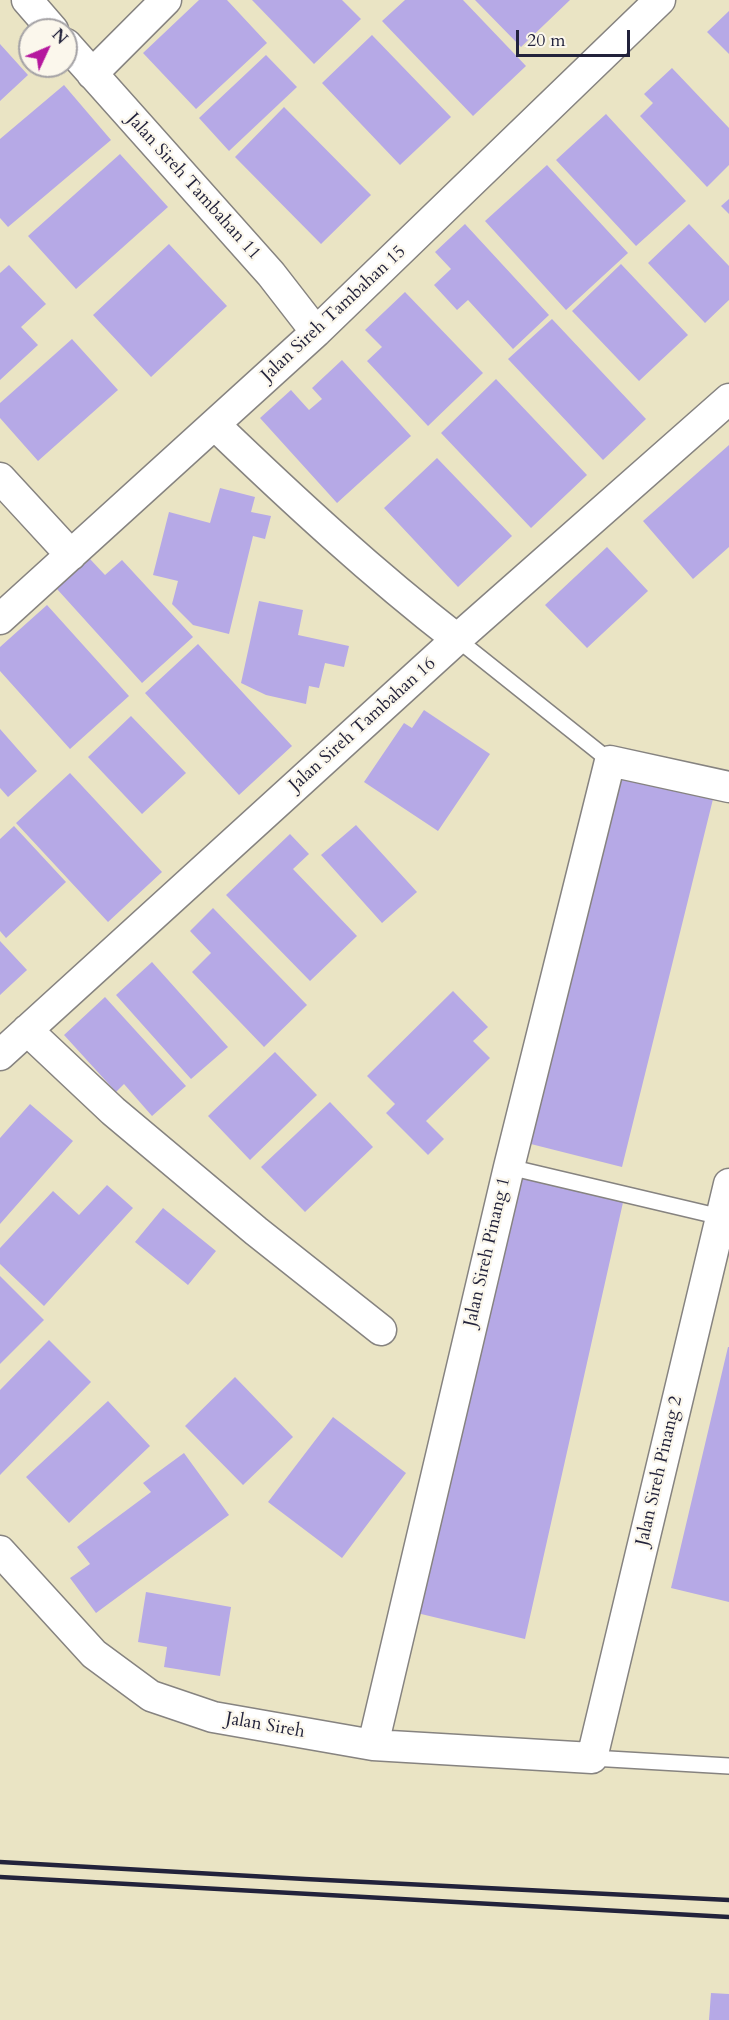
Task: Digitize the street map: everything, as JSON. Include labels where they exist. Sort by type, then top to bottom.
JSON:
[{"type":"street","points":[[27,0],[43,18]]},
{"type":"street","points":[[92,74],[166,0]]},
{"type":"street","name":"Jalan Sireh Tambahan 15","points":[[0,619],[316,332],[660,0]]},
{"type":"street","name":"Jalan Sireh Tambahan 11","points":[[78,58],[271,274],[316,332]]},
{"type":"street","name":"Jalan Sireh Tambahan 16","points":[[0,1055],[457,639],[729,399]]},
{"type":"street","points":[[215,425],[305,511],[409,602],[457,639]]},
{"type":"street","points":[[0,478],[71,555]]},
{"type":"street","points":[[610,761],[729,786]]},
{"type":"street","name":"Jalan Sireh Pinang 1","points":[[373,1745],[508,1167],[610,761]]},
{"type":"street","points":[[27,1030],[122,1118],[256,1231],[381,1330]]},
{"type":"street","name":"Jalan Sireh Pinang 2","points":[[592,1758],[729,1184]]},
{"type":"street","name":"Jalan Sireh","points":[[0,1551],[94,1654],[152,1696],[213,1717],[373,1745],[592,1758]]},
{"type":"lane","points":[[457,639],[610,761]]},
{"type":"lane","points":[[508,1167],[721,1216]]},
{"type":"lane","points":[[592,1758],[729,1766]]},
{"type":"building","points":[[199,0],[227,0],[267,43],[196,109],[143,53]]},
{"type":"building","points":[[252,0],[342,0],[361,19],[314,64]]},
{"type":"building","points":[[405,0],[463,0],[526,66],[473,116],[382,21]]},
{"type":"building","points":[[475,0],[570,0],[521,47]]},
{"type":"building","points":[[729,11],[729,54],[707,32]]},
{"type":"building","points":[[372,35],[451,117],[400,165],[322,83]]},
{"type":"building","points":[[0,44],[18,64],[18,78],[25,78],[0,101]]},
{"type":"building","points":[[266,55],[297,87],[229,151],[199,118]]},
{"type":"building","points":[[672,68],[729,128],[729,165],[707,187],[640,116],[653,103],[644,94]]},
{"type":"building","points":[[64,85],[111,140],[8,227],[0,218],[0,139]]},
{"type":"building","points":[[284,107],[371,195],[321,244],[235,157]]},
{"type":"building","points":[[606,114],[686,201],[636,246],[556,160]]},
{"type":"building","points":[[120,154],[168,207],[76,289],[28,236]]},
{"type":"building","points":[[547,165],[628,253],[566,310],[485,221]]},
{"type":"building","points":[[729,199],[729,214],[721,206]]},
{"type":"building","points":[[465,224],[549,315],[513,349],[468,300],[457,310],[434,285],[451,269],[435,252]]},
{"type":"building","points":[[689,224],[729,266],[729,300],[705,323],[648,263]]},
{"type":"building","points":[[169,244],[227,306],[151,377],[93,315]]},
{"type":"building","points":[[621,264],[688,335],[639,381],[572,311]]},
{"type":"building","points":[[9,265],[46,304],[21,327],[38,345],[0,380],[0,273]]},
{"type":"building","points":[[405,292],[483,373],[428,426],[367,361],[382,347],[365,330]]},
{"type":"building","points":[[552,319],[646,419],[603,460],[508,359]]},
{"type":"building","points":[[72,339],[118,390],[38,461],[0,418],[0,403]]},
{"type":"building","points":[[342,360],[411,436],[337,503],[260,418],[291,390],[309,410],[322,399],[312,388]]},
{"type":"building","points":[[496,379],[587,475],[531,528],[441,433]]},
{"type":"building","points":[[729,445],[729,547],[693,579],[643,521]]},
{"type":"building","points":[[437,458],[512,536],[458,587],[384,508]]},
{"type":"building","points":[[220,488],[255,497],[251,512],[271,516],[265,539],[253,536],[229,634],[193,625],[172,604],[178,581],[153,575],[169,512],[210,523]]},
{"type":"building","points":[[607,547],[648,591],[587,648],[545,605]]},
{"type":"building","points":[[90,559],[105,575],[122,560],[193,637],[142,683],[57,589]]},
{"type":"building","points":[[259,601],[303,610],[298,635],[349,646],[344,667],[325,663],[319,688],[309,686],[306,704],[266,695],[241,683]]},
{"type":"building","points":[[47,605],[129,696],[70,749],[0,671],[0,647]]},
{"type":"building","points":[[198,644],[292,746],[239,795],[145,693]]},
{"type":"building","points":[[424,710],[490,754],[438,831],[364,782],[404,723],[412,728]]},
{"type":"building","points":[[131,716],[186,773],[142,814],[88,757]]},
{"type":"building","points":[[0,729],[37,771],[8,797],[0,788]]},
{"type":"building","points":[[612,765],[715,791],[622,1167],[519,1141]]},
{"type":"building","points":[[70,773],[162,872],[108,922],[16,823]]},
{"type":"building","points":[[356,825],[417,892],[382,923],[321,855]]},
{"type":"building","points":[[14,826],[66,882],[6,938],[0,931],[0,839]]},
{"type":"building","points":[[290,834],[309,854],[293,869],[357,936],[310,981],[226,895]]},
{"type":"building","points":[[213,908],[307,1005],[264,1047],[192,972],[211,953],[190,931]]},
{"type":"building","points":[[0,941],[27,970],[0,995]]},
{"type":"building","points":[[152,962],[228,1047],[191,1079],[116,995]]},
{"type":"building","points":[[453,991],[488,1027],[473,1041],[490,1058],[426,1121],[444,1139],[428,1155],[386,1113],[395,1104],[367,1076]]},
{"type":"building","points":[[105,997],[186,1086],[152,1116],[124,1084],[116,1092],[64,1035]]},
{"type":"building","points":[[275,1052],[317,1095],[250,1160],[208,1116]]},
{"type":"building","points":[[330,1102],[373,1147],[305,1212],[261,1167]]},
{"type":"building","points":[[30,1104],[73,1141],[0,1224],[0,1138]]},
{"type":"building","points":[[516,1173],[624,1198],[525,1639],[417,1613]]},
{"type":"building","points":[[107,1185],[133,1208],[44,1306],[0,1264],[0,1248],[53,1191],[79,1215]]},
{"type":"building","points":[[163,1208],[216,1251],[188,1285],[135,1242]]},
{"type":"building","points":[[0,1276],[44,1320],[0,1364]]},
{"type":"building","points":[[49,1340],[91,1382],[0,1475],[0,1390]]},
{"type":"building","points":[[729,1347],[729,1602],[671,1588]]},
{"type":"building","points":[[235,1377],[293,1437],[243,1485],[185,1426]]},
{"type":"building","points":[[108,1401],[150,1446],[69,1523],[26,1477]]},
{"type":"building","points":[[333,1417],[406,1473],[342,1558],[268,1502]]},
{"type":"building","points":[[184,1453],[229,1515],[96,1613],[70,1578],[90,1564],[77,1547],[151,1492],[143,1483]]},
{"type":"building","points":[[146,1592],[231,1607],[220,1676],[164,1667],[167,1647],[138,1642]]},
{"type":"building","points":[[711,1993],[729,1994],[729,2020],[709,2020]]},
{"type":"railway","points":[[0,1862],[729,1900]]},
{"type":"railway","points":[[0,1877],[729,1917]]}]
